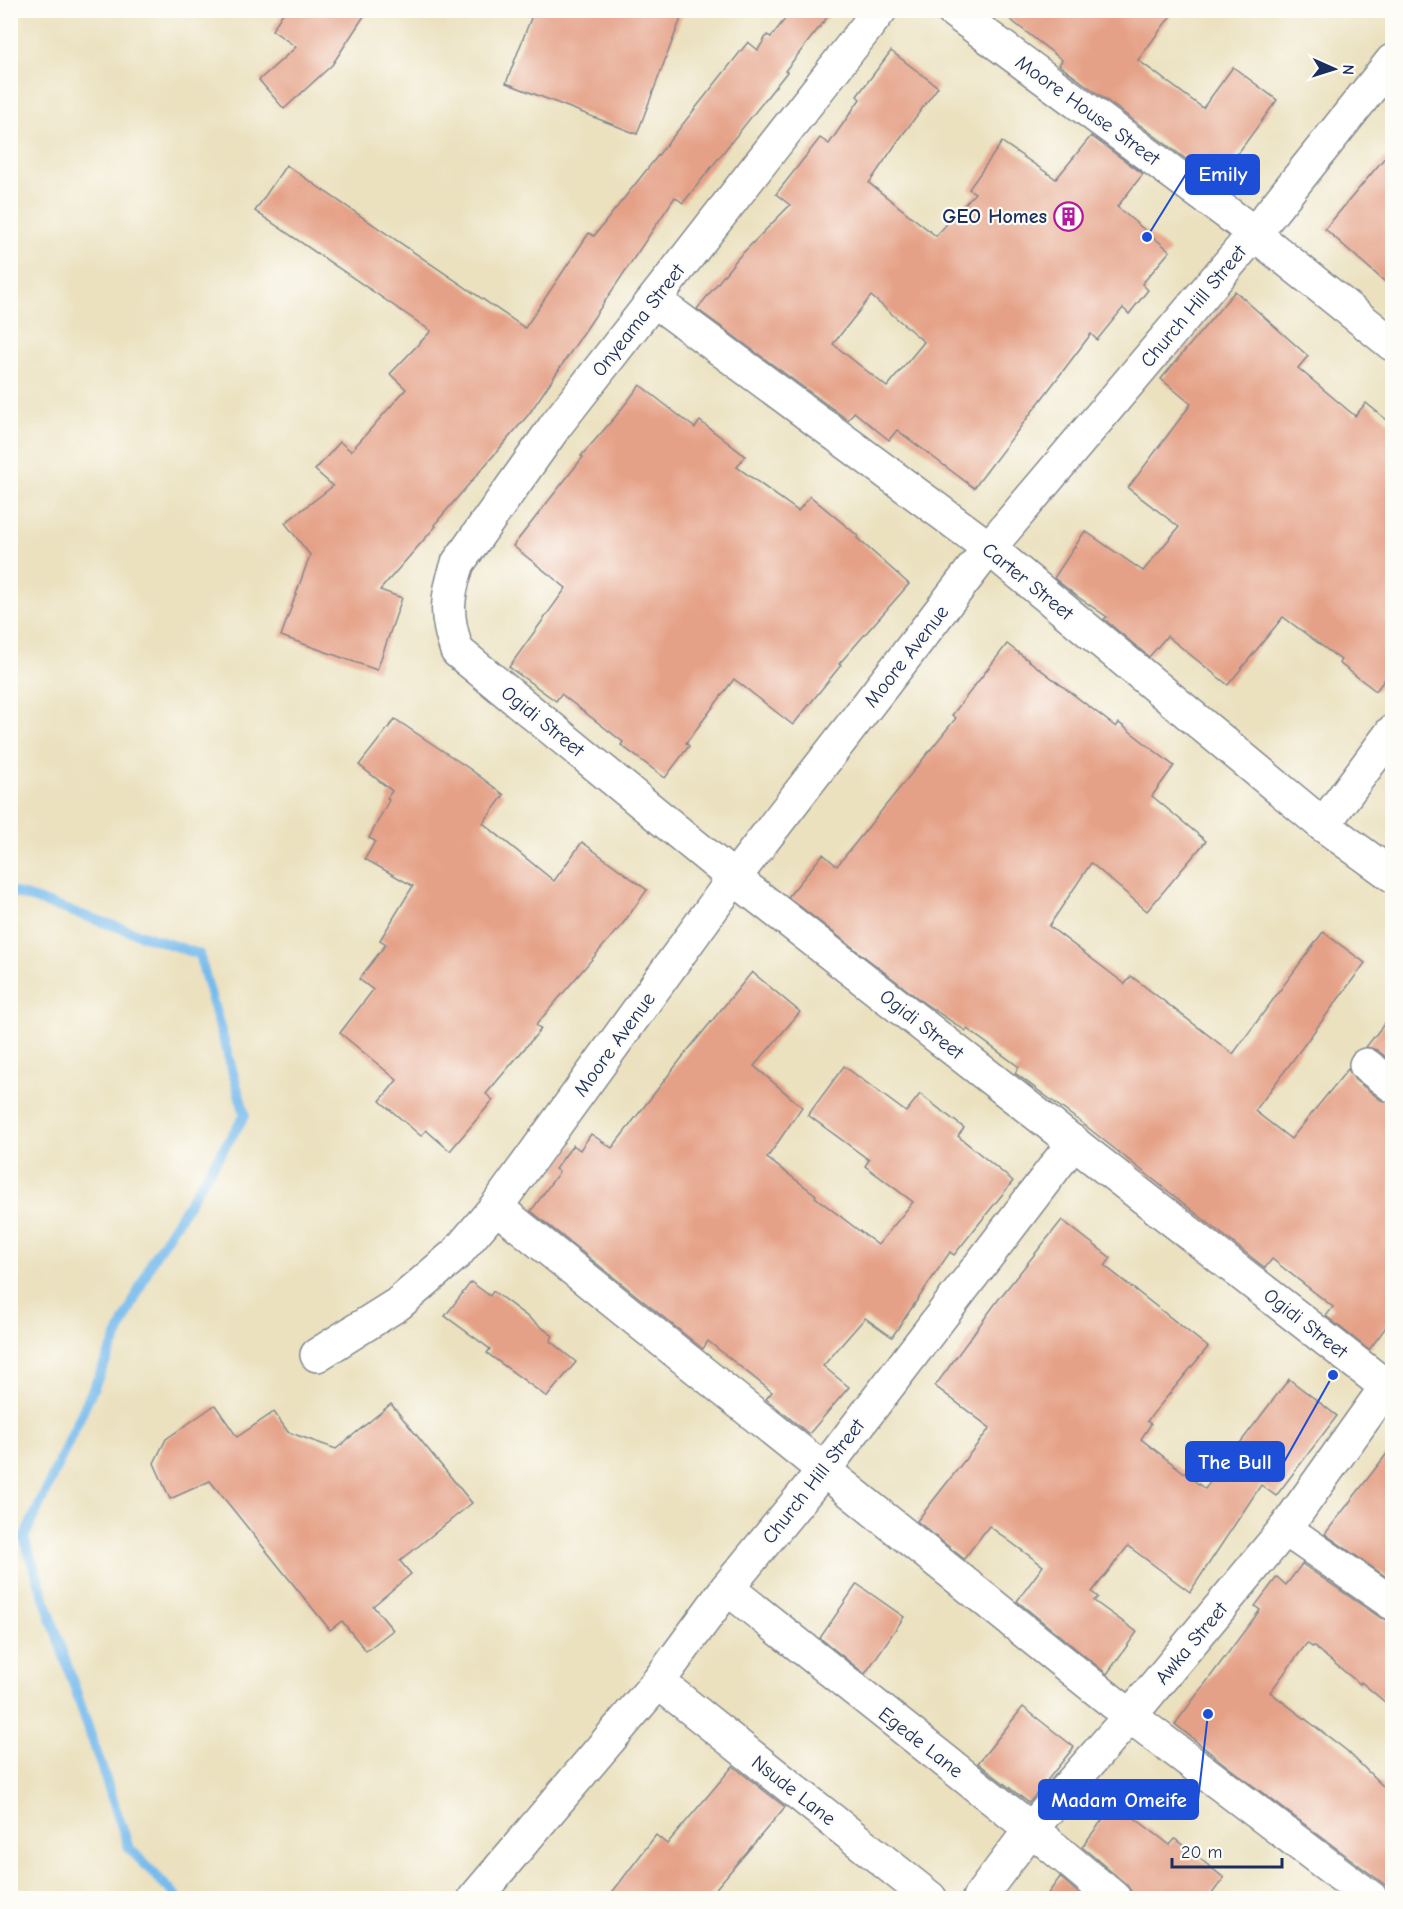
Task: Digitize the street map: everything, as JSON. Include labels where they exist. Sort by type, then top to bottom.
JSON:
[{"type":"street","name":"Onyeama Street","points":[[457,651],[450,632],[447,609],[450,586],[458,563],[556,425],[880,10]]},
{"type":"street","name":"Moore House Street","points":[[952,10],[1254,234],[1392,344]]},
{"type":"street","name":"Church Hill Street","points":[[989,548],[1254,234],[1392,61]]},
{"type":"street","name":"Carter Street","points":[[654,300],[989,548],[1323,825],[1392,875]]},
{"type":"street","name":"Moore Avenue","points":[[317,1355],[398,1304],[456,1254],[496,1207],[734,878],[989,548]]},
{"type":"street","name":"Ogidi Street","points":[[457,651],[734,878],[1390,1385]]},
{"type":"street","points":[[1323,825],[1392,732]]},
{"type":"street","points":[[1366,1065],[1392,1085]]},
{"type":"street","name":"Church Hill Street","points":[[475,1899],[658,1682],[727,1588],[823,1471],[1074,1142]]},
{"type":"street","points":[[496,1207],[1130,1716],[1371,1899]]},
{"type":"street","name":"Awka Street","points":[[979,1899],[1031,1830],[1130,1716],[1286,1529],[1390,1385]]},
{"type":"street","points":[[1286,1529],[1392,1603]]},
{"type":"street","name":"Egede Lane","points":[[727,1588],[1114,1899]]},
{"type":"street","name":"Nsude Lane","points":[[658,1682],[930,1899]]},
{"type":"building","points":[[285,10],[368,10],[332,65],[284,109],[259,80],[296,47],[272,30]]},
{"type":"building","points":[[534,10],[684,10],[637,134],[506,83]]},
{"type":"building","points":[[792,10],[833,10],[683,203],[675,197],[529,414],[380,590],[402,598],[377,670],[281,636],[310,555],[285,523],[333,486],[315,470],[340,442],[351,451],[406,389],[390,374],[431,331],[255,211],[286,165],[525,328],[589,233],[594,236],[748,42],[758,50],[767,35],[771,37]]},
{"type":"building","points":[[998,10],[1175,10],[1138,60],[1203,108],[1233,67],[1277,100],[1217,182],[1059,65],[1062,60]]},
{"type":"building","points":[[891,51],[938,87],[869,183],[936,236],[975,193],[969,189],[1002,142],[1056,179],[1091,136],[1143,174],[1117,207],[1170,251],[1142,284],[1148,290],[1129,314],[1123,308],[1097,340],[1091,334],[974,488],[897,430],[889,440],[854,412],[848,420],[697,309],[737,259],[790,205],[776,194],[820,138],[829,144],[860,99],[857,96]],"holes":[[[871,296],[924,342],[887,387],[833,344]]]},
{"type":"building","points":[[1392,149],[1392,288],[1325,229]]},
{"type":"building","points":[[1235,291],[1308,356],[1298,368],[1355,416],[1366,403],[1392,424],[1392,670],[1376,691],[1339,663],[1341,660],[1283,617],[1228,685],[1167,636],[1149,657],[1104,619],[1107,617],[1054,578],[1085,531],[1143,571],[1179,527],[1128,488],[1191,404],[1161,379]]},
{"type":"building","points":[[640,385],[695,428],[700,421],[745,456],[737,467],[798,511],[810,496],[858,536],[857,538],[909,584],[839,664],[841,665],[793,725],[734,679],[686,743],[689,746],[665,778],[621,745],[623,742],[561,694],[556,701],[509,667],[566,588],[513,546],[583,457],[581,456]]},
{"type":"building","points":[[1007,644],[1116,727],[1119,723],[1174,766],[1152,796],[1206,841],[1147,911],[1091,863],[1049,926],[1125,984],[1131,976],[1233,1054],[1323,932],[1365,963],[1255,1111],[1291,1139],[1348,1069],[1355,1080],[1381,1100],[1392,1103],[1392,1319],[1369,1350],[1326,1316],[1333,1307],[1272,1259],[1265,1268],[1015,1073],[1019,1067],[967,1029],[966,1031],[924,1003],[788,897],[823,854],[837,866],[956,718],[952,715]]},
{"type":"building","points":[[395,719],[470,769],[504,795],[483,823],[554,881],[582,842],[647,890],[617,932],[536,1025],[541,1029],[486,1094],[493,1100],[450,1151],[426,1130],[421,1136],[380,1101],[397,1080],[340,1033],[373,990],[359,979],[386,944],[380,940],[413,886],[365,859],[375,841],[369,838],[392,791],[359,765]]},
{"type":"building","points":[[752,972],[800,1012],[754,1066],[802,1107],[767,1158],[816,1195],[815,1197],[878,1245],[913,1202],[865,1166],[869,1160],[808,1115],[844,1066],[906,1112],[920,1094],[964,1128],[958,1136],[1013,1181],[954,1255],[950,1252],[892,1337],[865,1318],[823,1366],[849,1387],[809,1434],[766,1399],[772,1392],[708,1341],[703,1349],[531,1211],[559,1172],[555,1169],[573,1145],[580,1150],[591,1134],[612,1148]]},
{"type":"building","points":[[1392,1014],[1392,1062],[1377,1050],[1366,1047]]},
{"type":"building","points":[[1062,1220],[1111,1258],[1105,1266],[1208,1347],[1147,1421],[1151,1424],[1141,1439],[1205,1489],[1289,1379],[1337,1416],[1276,1496],[1261,1485],[1190,1592],[1128,1546],[1092,1592],[1098,1597],[1094,1601],[1137,1632],[1107,1674],[1017,1601],[1043,1566],[989,1526],[964,1559],[917,1521],[990,1428],[935,1386],[998,1300]]},
{"type":"building","points":[[471,1282],[490,1296],[493,1291],[553,1336],[550,1341],[576,1362],[547,1397],[487,1353],[490,1349],[445,1316]]},
{"type":"building","points":[[391,1404],[472,1503],[400,1561],[411,1574],[373,1606],[393,1630],[366,1651],[342,1621],[330,1630],[210,1481],[170,1499],[154,1463],[166,1439],[215,1405],[237,1437],[274,1412],[288,1432],[336,1449]]},
{"type":"building","points":[[1392,1447],[1392,1581],[1325,1534]]},
{"type":"building","points":[[1302,1564],[1381,1618],[1392,1621],[1392,1708],[1361,1682],[1360,1684],[1307,1643],[1270,1692],[1346,1750],[1392,1795],[1392,1890],[1228,1767],[1175,1724],[1260,1610],[1255,1606],[1277,1577],[1286,1585]]},
{"type":"building","points":[[857,1584],[904,1617],[865,1674],[820,1638]]},
{"type":"building","points":[[1023,1707],[1074,1747],[1029,1803],[978,1763]]},
{"type":"building","points":[[733,1766],[785,1807],[707,1899],[607,1899],[656,1835],[667,1844]]},
{"type":"building","points":[[1115,1803],[1170,1845],[1175,1839],[1224,1878],[1208,1899],[1132,1899],[1131,1891],[1126,1884],[1082,1847]]},
{"type":"building","points":[[1060,1877],[1085,1899],[1044,1899]]},
{"type":"waterway","points":[[10,891],[199,954],[245,1115],[153,1259],[24,1538],[129,1848],[178,1898]]},
{"type":"place","name":"GEO Homes","points":[[1068,216]]},
{"type":"place","name":"Emily","points":[[1147,237]]},
{"type":"place","name":"The Bull","points":[[1333,1375]]},
{"type":"place","name":"Madam Omeife","points":[[1208,1714]]}]
